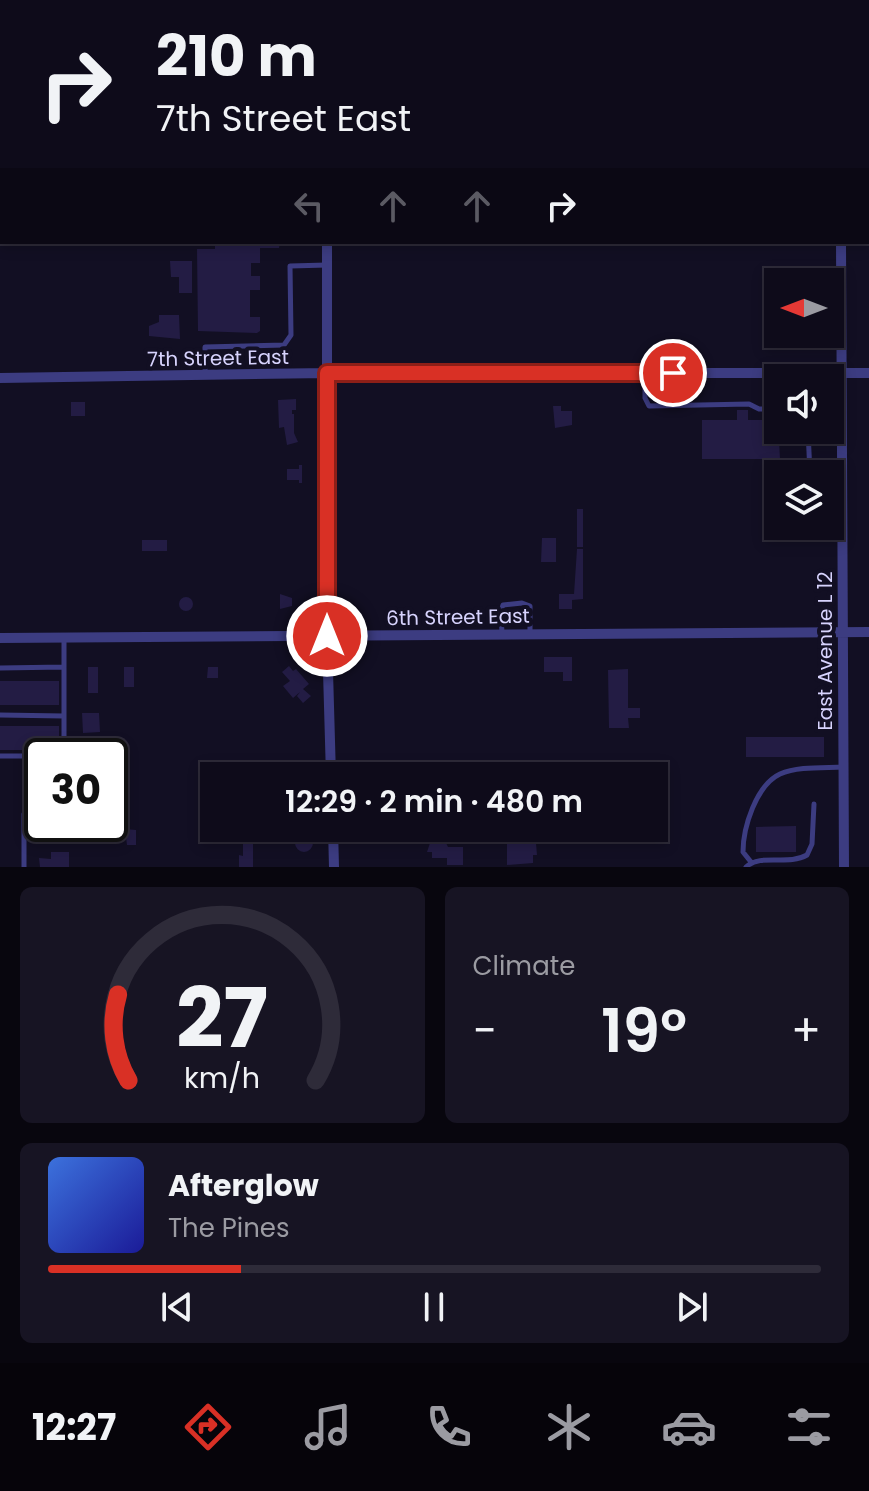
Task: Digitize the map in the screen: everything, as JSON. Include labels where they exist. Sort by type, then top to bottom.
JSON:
[{"type":"street","points":[[327,244],[327,636],[331,762]]},
{"type":"street","name":"East Avenue L 12","points":[[841,244],[842,364]]},
{"type":"street","name":"7th Street East","points":[[0,378],[327,373],[764,375]]},
{"type":"street","name":"7th Street East","points":[[844,373],[869,373]]},
{"type":"street","name":"East Avenue L 12","points":[[842,540],[844,867]]},
{"type":"street","name":"6th Street East","points":[[0,638],[869,632]]},
{"type":"street","points":[[333,842],[334,867]]},
{"type":"lane","points":[[205,376],[205,347],[284,345],[291,335],[290,266],[327,265]]},
{"type":"lane","points":[[645,373],[645,398],[649,406],[749,404],[764,409]]},
{"type":"lane","points":[[502,634],[503,605],[522,603],[530,606],[530,634]]},
{"type":"lane","points":[[0,756],[64,756],[64,638]]},
{"type":"lane","points":[[0,668],[64,667]]},
{"type":"lane","points":[[0,715],[64,716]]},
{"type":"lane","points":[[751,862],[743,852],[745,829],[769,782],[778,775],[790,772],[843,767]]},
{"type":"lane","points":[[746,867],[751,862],[797,860],[807,855],[813,835],[814,804]]},
{"type":"lane","points":[[24,842],[24,867]]},
{"type":"building","points":[[215,244],[280,244],[279,248],[260,248],[260,263],[251,263],[251,276],[260,276],[260,290],[250,290],[250,317],[260,317],[260,331],[257,333],[198,331],[197,249],[215,249]]},
{"type":"building","points":[[170,261],[192,261],[192,293],[179,293],[179,277],[171,277]]},
{"type":"building","points":[[159,315],[179,315],[180,339],[149,336],[149,326],[159,322]]},
{"type":"building","points":[[296,399],[296,410],[292,410],[292,414],[298,442],[287,445],[284,427],[279,428],[278,400]]},
{"type":"building","points":[[71,402],[85,402],[85,416],[71,416]]},
{"type":"building","points":[[553,406],[561,406],[561,411],[572,411],[572,425],[555,428]]},
{"type":"building","points":[[737,410],[748,410],[748,420],[764,420],[764,444],[779,444],[780,459],[702,459],[702,420],[737,420]]},
{"type":"building","points":[[302,465],[302,483],[287,480],[287,469],[299,469]]},
{"type":"building","points":[[577,509],[583,509],[583,547],[577,547]]},
{"type":"building","points":[[542,538],[556,538],[556,562],[541,562]]},
{"type":"building","points":[[142,540],[167,540],[167,551],[142,551]]},
{"type":"building","points":[[577,549],[583,549],[583,599],[572,600],[572,609],[559,609],[559,594],[574,594]]},
{"type":"building","points":[[280,594],[292,598],[292,606],[280,609]]},
{"type":"building","points":[[186,597],[193,604],[186,611],[179,604]]},
{"type":"building","points":[[544,657],[572,657],[572,681],[563,681],[563,672],[544,672]]},
{"type":"building","points":[[289,666],[293,671],[296,669],[309,684],[303,689],[311,696],[303,703],[297,696],[300,692],[293,698],[283,686],[290,681],[282,672]]},
{"type":"building","points":[[88,667],[98,667],[98,693],[88,693]]},
{"type":"building","points":[[124,667],[134,667],[134,687],[124,687]]},
{"type":"building","points":[[208,667],[218,667],[218,678],[207,678]]},
{"type":"building","points":[[628,669],[628,708],[640,708],[640,718],[628,718],[629,728],[609,728],[608,670]]},
{"type":"building","points":[[0,681],[59,681],[59,705],[0,705]]},
{"type":"building","points":[[82,713],[99,713],[100,732],[83,733]]},
{"type":"building","points":[[0,726],[59,726],[59,738],[24,738],[24,750],[0,750]]},
{"type":"building","points":[[746,737],[824,737],[824,757],[746,757]]},
{"type":"building","points":[[796,826],[796,852],[756,852],[756,827]]},
{"type":"building","points":[[128,829],[136,830],[136,845],[127,845]]},
{"type":"building","points":[[243,842],[253,842],[253,867],[239,867]]},
{"type":"building","points":[[295,842],[313,842],[310,849],[304,852],[295,843]]},
{"type":"building","points":[[430,843],[463,847],[463,865],[447,865],[447,858],[432,858],[432,852],[427,852]]},
{"type":"building","points":[[507,843],[536,843],[537,855],[533,855],[533,863],[507,865]]},
{"type":"building","points":[[51,852],[69,852],[69,867],[40,867],[39,858],[51,859]]},
{"type":"route","points":[[327,636],[327,373],[673,373]]}]
